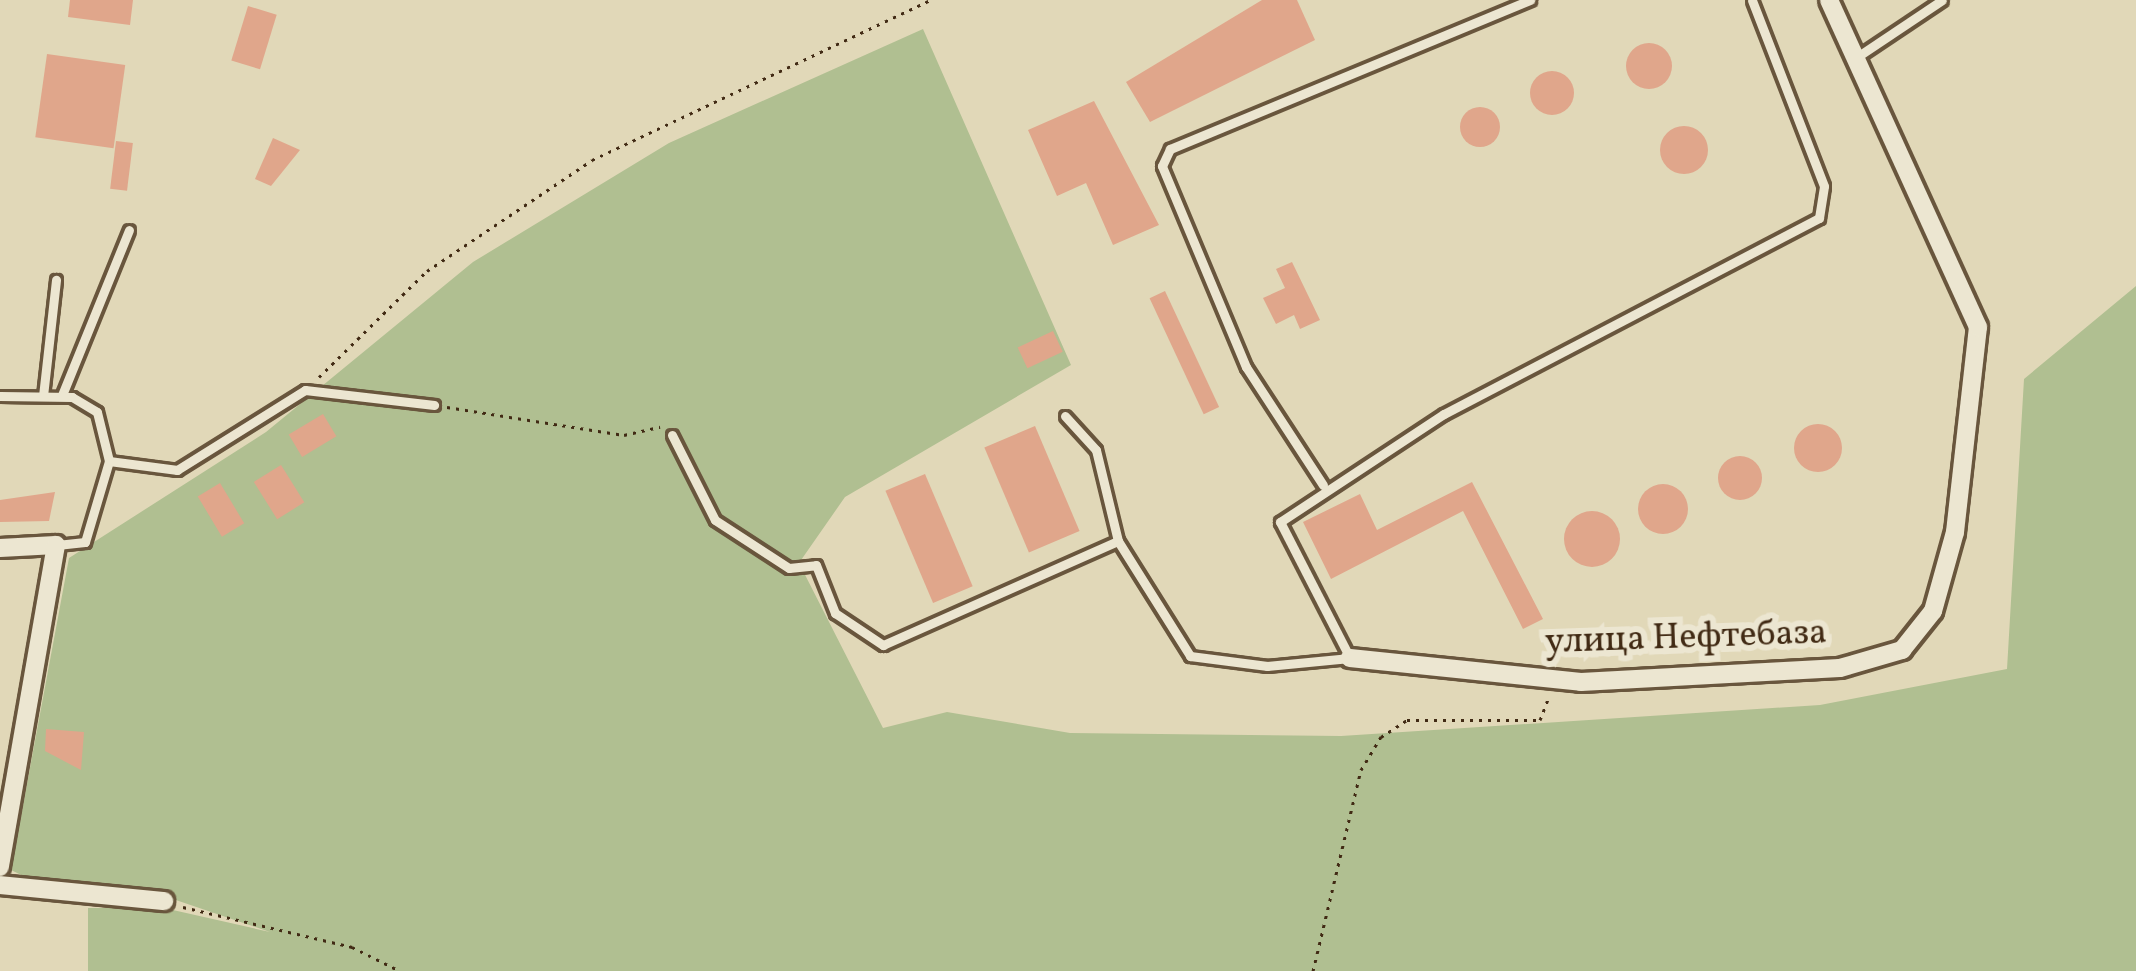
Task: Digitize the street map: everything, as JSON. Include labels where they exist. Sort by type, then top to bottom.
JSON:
[{"type":"street","name":"улица Нефтебаза","points":[[1350,658],[1555,680],[1840,668],[1902,650],[1933,611],[1962,492],[1978,327],[1829,0]]},
{"type":"street","points":[[0,548],[56,545],[9,785],[0,867]]},
{"type":"street","points":[[0,885],[164,902]]},
{"type":"lane","points":[[1324,485],[1246,367],[1162,166],[1170,149],[1531,0]]},
{"type":"lane","points":[[1065,416],[1096,450],[1118,541],[1190,656],[1267,666],[1350,658],[1280,522],[1324,485],[1819,218],[1824,186],[1752,0]]},
{"type":"lane","points":[[1856,58],[1942,0]]},
{"type":"lane","points":[[62,395],[129,230]]},
{"type":"lane","points":[[43,396],[56,280]]},
{"type":"lane","points":[[109,461],[177,470],[304,390],[434,404]]},
{"type":"lane","points":[[0,396],[62,395],[97,412],[109,461],[85,542],[56,545]]},
{"type":"lane","points":[[672,435],[715,520],[789,568],[816,566],[836,613],[883,645],[1118,541]]},
{"type":"path","points":[[304,390],[427,272],[592,160],[930,0]]},
{"type":"path","points":[[434,404],[624,435],[654,424],[672,435]]},
{"type":"path","points":[[1313,971],[1361,770],[1381,736],[1407,720],[1540,719],[1555,680]]},
{"type":"path","points":[[164,902],[352,947],[400,971]]},
{"type":"green space","points":[[923,29],[1071,365],[845,497],[799,563],[883,728],[947,712],[1070,733],[1341,736],[1820,705],[2007,669],[2024,379],[2136,286],[2136,971],[88,971],[88,908],[164,908],[270,932],[164,896],[52,890],[11,870],[69,558],[266,432],[473,262],[669,143]]},
{"type":"building","points":[[70,0],[133,0],[130,25],[68,17]]},
{"type":"building","points":[[1262,0],[1297,0],[1315,40],[1150,122],[1126,82]]},
{"type":"building","points":[[248,6],[277,15],[260,69],[231,61]]},
{"type":"building","points":[[1649,43],[1665,50],[1672,66],[1665,82],[1649,89],[1633,82],[1626,66],[1633,50]]},
{"type":"building","points":[[47,54],[125,65],[114,148],[35,137]]},
{"type":"building","points":[[1552,71],[1567,78],[1574,93],[1567,108],[1552,115],[1537,108],[1530,93],[1537,78]]},
{"type":"building","points":[[1094,101],[1159,225],[1113,245],[1086,183],[1057,196],[1028,130]]},
{"type":"building","points":[[1480,107],[1494,113],[1500,127],[1494,141],[1480,147],[1466,141],[1460,127],[1466,113]]},
{"type":"building","points":[[1684,126],[1701,133],[1708,150],[1701,167],[1684,174],[1667,167],[1660,150],[1667,133]]},
{"type":"building","points":[[273,138],[300,150],[271,186],[255,179]]},
{"type":"building","points":[[116,141],[133,143],[127,191],[110,189]]},
{"type":"building","points":[[1292,262],[1320,320],[1300,329],[1294,315],[1276,324],[1263,298],[1285,288],[1276,269]]},
{"type":"building","points":[[1165,291],[1219,407],[1204,414],[1150,298]]},
{"type":"building","points":[[1053,331],[1063,352],[1027,368],[1018,347]]},
{"type":"building","points":[[323,414],[336,436],[302,457],[289,435]]},
{"type":"building","points":[[1818,424],[1835,431],[1842,448],[1835,465],[1818,472],[1801,465],[1794,448],[1801,431]]},
{"type":"building","points":[[1035,426],[1080,531],[1029,552],[984,447]]},
{"type":"building","points":[[1740,456],[1756,462],[1762,478],[1756,494],[1740,500],[1724,494],[1718,478],[1724,462]]},
{"type":"building","points":[[281,465],[304,502],[277,519],[254,482]]},
{"type":"building","points":[[925,474],[973,586],[933,603],[885,491]]},
{"type":"building","points":[[1472,482],[1543,619],[1523,629],[1463,511],[1331,579],[1303,522],[1360,494],[1377,530]]},
{"type":"building","points":[[220,483],[244,523],[222,537],[198,496]]},
{"type":"building","points":[[1663,484],[1681,491],[1688,509],[1681,527],[1663,534],[1645,527],[1638,509],[1645,491]]},
{"type":"building","points":[[55,492],[49,521],[0,522],[0,500]]},
{"type":"building","points":[[1592,511],[1612,519],[1620,539],[1612,559],[1592,567],[1572,559],[1564,539],[1572,519]]},
{"type":"building","points":[[46,729],[84,732],[81,770],[45,751]]}]
